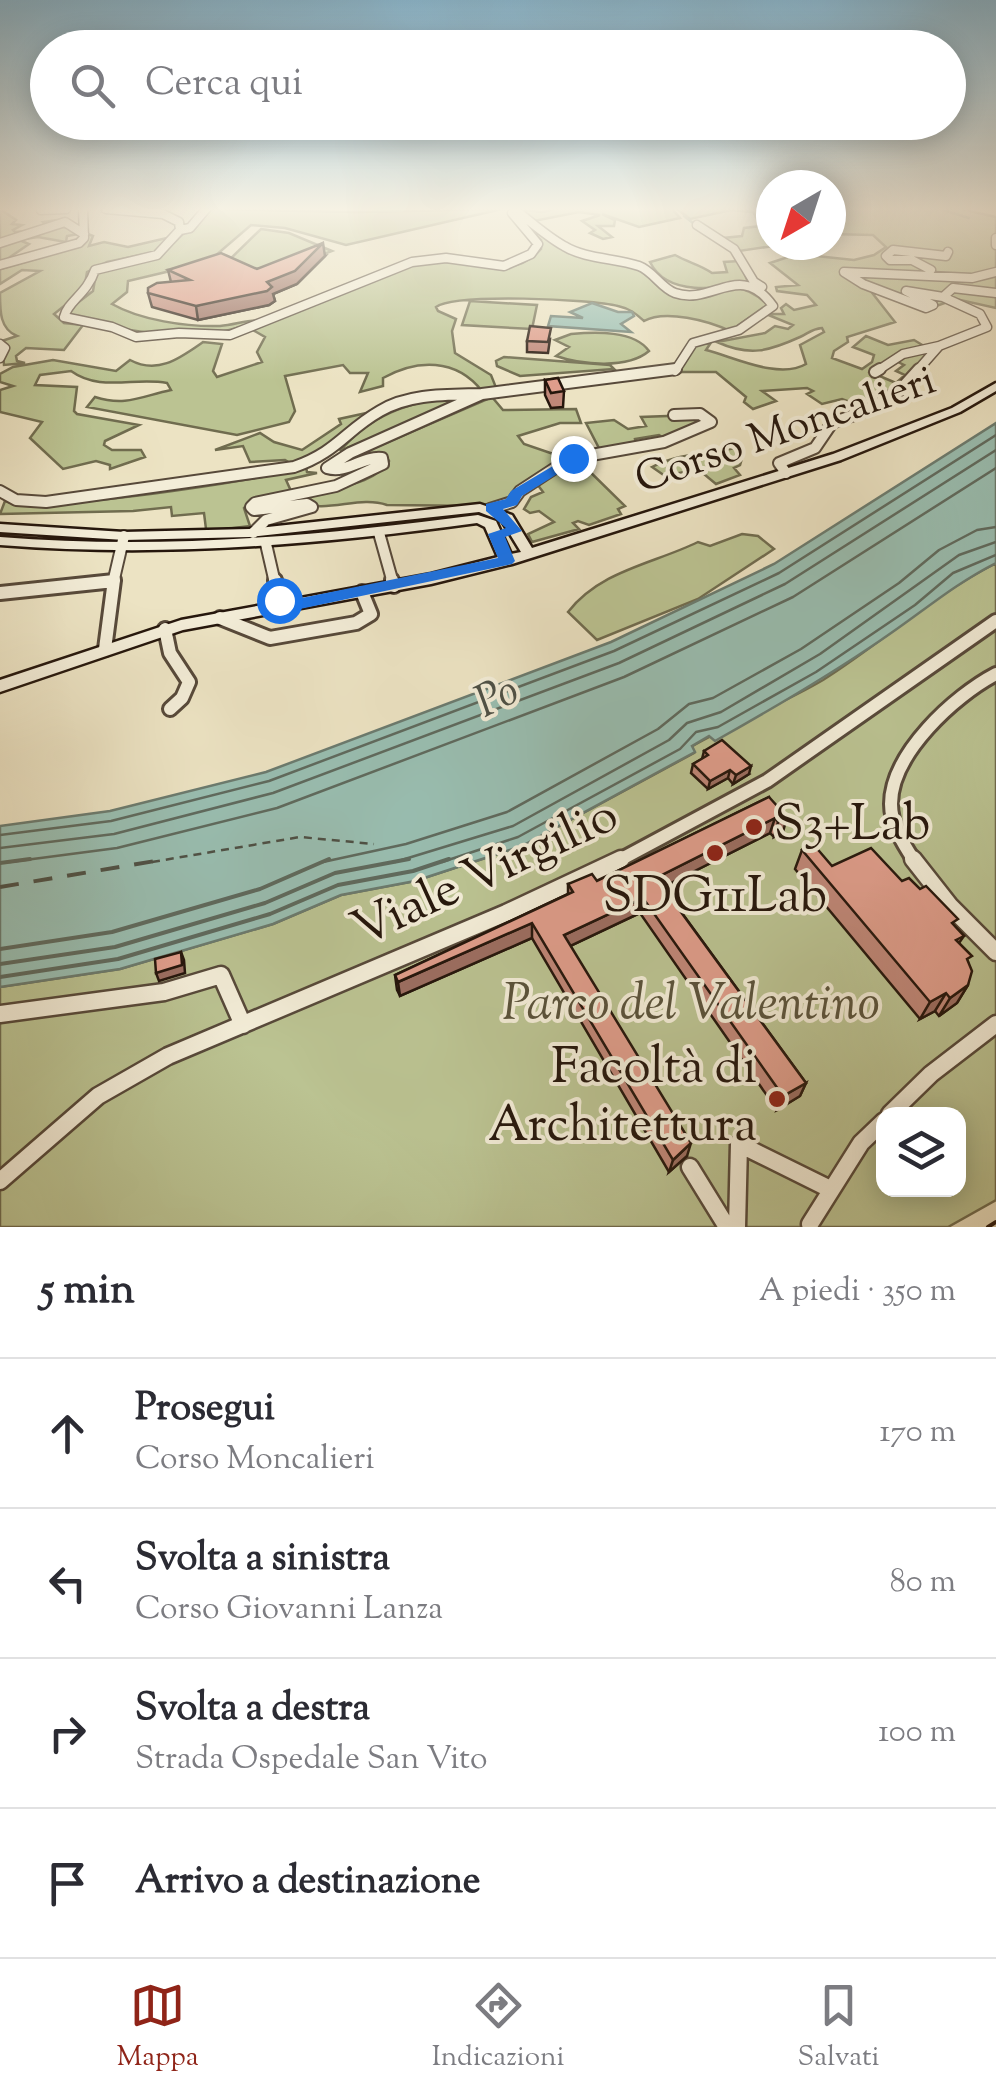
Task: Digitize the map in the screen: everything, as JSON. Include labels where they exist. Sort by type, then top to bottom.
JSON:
[{"type":"main road","name":"Corso Moncalieri","points":[[0,686],[166,629],[507,561],[786,473],[956,410],[996,386]]},
{"type":"main road","points":[[0,528],[121,543],[253,533],[471,508],[490,510],[506,518],[529,554]]},
{"type":"main road","points":[[0,541],[266,544],[478,519],[491,524],[507,561]]},
{"type":"street","points":[[110,266],[95,270],[88,290],[64,310],[65,318],[144,338],[173,333],[235,334],[402,266]]},
{"type":"street","points":[[636,266],[667,291],[699,297],[720,286],[740,286],[763,292],[772,303]]},
{"type":"street","points":[[0,491],[16,500],[46,502],[294,466],[323,457],[379,411],[395,404],[441,395],[482,394],[675,370],[686,347],[702,338],[742,329],[772,303],[774,296],[755,284],[744,266]]},
{"type":"street","points":[[919,266],[945,274]]},
{"type":"street","points":[[874,372],[903,354],[940,346],[988,326],[980,314],[946,298],[906,291],[933,305],[923,307],[863,284],[844,271],[972,278],[996,272]]},
{"type":"street","points":[[946,298],[953,288],[996,292]]},
{"type":"street","points":[[0,344],[5,348],[0,358]]},
{"type":"street","points":[[786,473],[779,464],[783,460],[815,448],[834,422],[868,410],[900,390],[940,346]]},
{"type":"street","points":[[253,533],[266,520],[312,507],[308,504],[254,510],[252,504],[358,479],[384,464],[382,458],[368,457],[342,471],[327,468],[350,452],[482,394]]},
{"type":"street","points":[[490,510],[494,505],[512,502],[516,494],[570,459],[664,442],[711,422],[696,413],[674,415]]},
{"type":"street","points":[[496,534],[515,531]]},
{"type":"street","points":[[379,532],[394,586]]},
{"type":"street","points":[[105,649],[121,543]]},
{"type":"street","points":[[266,544],[281,608]]},
{"type":"street","points":[[0,593],[114,580]]},
{"type":"street","points":[[220,618],[270,638],[356,623],[371,614],[362,592]]},
{"type":"street","name":"Viale Virgilio","points":[[0,1181],[98,1096],[168,1056],[514,910],[710,812],[767,781],[994,624]]},
{"type":"street","points":[[166,629],[170,653],[188,682],[182,698],[170,709]]},
{"type":"street","points":[[996,674],[974,684],[922,736],[896,782],[890,813],[900,838],[952,910],[996,952]]},
{"type":"street","points":[[0,1014],[164,992],[228,972],[242,1024]]},
{"type":"street","points":[[897,1107],[996,1024]]},
{"type":"street","points":[[810,1224],[862,1143],[876,1130]]},
{"type":"street","points":[[690,1167],[725,1227],[739,1227],[736,1140],[829,1191]]},
{"type":"green space","points":[[98,266],[87,272],[84,290],[54,314],[64,323],[83,325],[64,350],[26,348],[16,356],[17,361],[25,363],[4,365],[2,341],[17,336],[4,324],[0,293],[40,271],[22,270],[0,284],[0,269]]},
{"type":"green space","points":[[190,266],[128,281],[127,292],[112,304],[136,314],[178,324],[220,326],[260,320],[188,335],[140,332],[68,316],[71,308],[93,291],[101,269]]},
{"type":"green space","points":[[231,266],[291,266],[260,278]]},
{"type":"green space","points":[[410,266],[632,266],[675,295],[688,297],[742,289],[768,305],[730,331],[675,316],[644,321],[626,309],[603,303],[524,299],[448,303],[436,307],[456,319],[452,331],[455,353],[491,375],[497,390],[482,391],[472,380],[448,367],[422,365],[396,372],[383,378],[383,386],[360,392],[368,373],[350,373],[343,365],[285,376],[295,411],[289,422],[237,435],[87,407],[95,397],[125,401],[171,390],[167,383],[94,381],[71,371],[40,375],[35,385],[77,387],[77,414],[139,425],[104,445],[112,450],[141,450],[145,457],[110,469],[110,465],[96,461],[63,469],[30,438],[42,422],[0,412],[0,390],[13,386],[0,382],[0,374],[13,367],[53,360],[116,371],[130,360],[150,366],[168,363],[203,342],[222,344],[213,371],[217,377],[262,362],[257,352],[265,337],[253,330],[388,272]]},
{"type":"green space","points":[[653,266],[699,266],[712,273],[727,272],[725,266],[741,266],[748,282],[694,288],[668,281]]},
{"type":"green space","points":[[774,266],[996,266],[996,308],[956,299],[925,310],[880,293],[873,294],[895,322],[847,337],[848,342],[834,351],[832,358],[862,369],[872,362],[874,355],[853,347],[866,336],[888,345],[914,340],[924,346],[900,353],[870,372],[896,383],[905,375],[896,371],[904,365],[896,361],[906,355],[935,350],[903,385],[866,408],[842,399],[822,404],[807,394],[813,391],[807,388],[762,391],[776,401],[753,409],[744,402],[746,397],[716,372],[679,372],[685,351],[701,342],[710,344],[706,350],[756,366],[783,370],[806,364],[800,345],[824,332],[822,328],[759,350],[740,350],[717,342],[765,333],[775,326],[788,329],[793,325],[766,314],[784,314],[781,308],[786,304],[794,310],[816,305],[807,295],[777,291],[776,287],[798,285]]},
{"type":"green space","points":[[470,301],[537,305],[532,329],[462,325]]},
{"type":"green space","points":[[571,334],[624,336],[649,351],[629,361],[604,364],[556,356],[569,347],[555,340]]},
{"type":"green space","points":[[504,357],[610,365],[614,369],[520,376],[497,366],[496,361]]},
{"type":"green space","points":[[452,397],[468,400],[340,451],[364,428],[390,413]]},
{"type":"green space","points":[[492,397],[503,410],[576,409],[581,423],[560,423],[518,436],[524,444],[565,458],[507,502],[487,506],[364,502],[319,506],[296,501],[371,477],[389,461],[385,455],[370,453],[343,467],[337,464]]},
{"type":"green space","points":[[371,412],[326,450],[290,463],[250,462],[243,446],[215,450],[260,433],[274,442],[302,450],[341,424],[339,419]]},
{"type":"green space","points":[[695,415],[706,420],[664,438],[659,435],[635,439],[636,444],[600,450],[586,423],[614,420],[628,429],[646,426],[641,417]]},
{"type":"green space","points":[[735,448],[743,455],[740,465],[734,468],[740,475],[716,484],[698,469],[665,476],[652,467],[682,456]]},
{"type":"green space","points":[[579,461],[625,506],[618,509],[621,514],[589,525],[578,521],[573,523],[579,529],[532,542],[528,534],[554,522],[539,511],[530,513],[524,509],[531,497],[543,492],[537,484]]},
{"type":"green space","points":[[306,467],[307,472],[317,473],[286,480],[291,491],[249,502],[244,508],[250,526],[210,531],[206,529],[204,513],[172,516],[171,507],[0,514],[5,501],[25,504],[104,499],[202,487]]},
{"type":"green space","points":[[742,534],[758,536],[774,549],[698,599],[597,640],[568,612],[612,577],[698,542],[710,546]]},
{"type":"green space","name":"Parco del Valentino","points":[[996,563],[996,1200],[948,1227],[0,1227],[0,987],[120,969],[273,924],[341,895],[415,881],[522,846],[694,753],[691,747],[707,738],[823,680],[930,604]]},
{"type":"water","points":[[592,303],[618,312],[632,312],[634,316],[621,324],[631,332],[548,326],[551,316],[583,318],[570,312]]},
{"type":"water","name":"Po","points":[[996,423],[996,563],[840,667],[715,741],[709,736],[692,746],[695,752],[522,846],[415,881],[341,895],[273,924],[120,969],[0,987],[0,826],[110,811],[266,772],[611,642],[774,564]]},
{"type":"building","points":[[180,266],[300,266],[267,282],[272,287],[267,291],[196,306],[148,293],[148,288],[157,283],[190,280],[168,270]]},
{"type":"building","points":[[530,326],[551,328],[548,342],[527,341]]},
{"type":"building","points":[[558,378],[564,391],[551,393],[545,380]]},
{"type":"building","points":[[722,740],[751,766],[736,775],[730,770],[710,781],[693,764],[708,755],[704,751]]},
{"type":"building","points":[[769,797],[787,817],[778,822],[775,818],[656,878],[806,1083],[783,1096],[643,898],[564,935],[691,1143],[673,1160],[532,923],[398,982],[395,975],[573,892],[568,884],[592,874],[597,881]]},
{"type":"building","points":[[814,845],[832,866],[871,848],[902,881],[909,878],[920,889],[926,886],[958,919],[952,923],[964,936],[956,940],[972,956],[967,959],[972,971],[968,985],[950,998],[946,993],[930,1002],[802,850]]},
{"type":"building","points":[[181,952],[182,965],[156,973],[155,959]]},
{"type":"ferry route","points":[[152,862],[300,837],[374,844]]},
{"type":"ferry route","points":[[0,887],[167,859]]},
{"type":"tram line","points":[[988,1227],[996,1222]]},
{"type":"place","name":"S3+Lab","points":[[754,827]]},
{"type":"place","name":"SDG11Lab","points":[[715,853]]},
{"type":"place","name":"Facoltà di Architettura","points":[[777,1099]]},
{"type":"route","points":[[279,600],[281,608],[431,580],[507,561],[496,534],[515,531],[506,518],[491,508],[509,504],[516,494],[573,458]]}]
